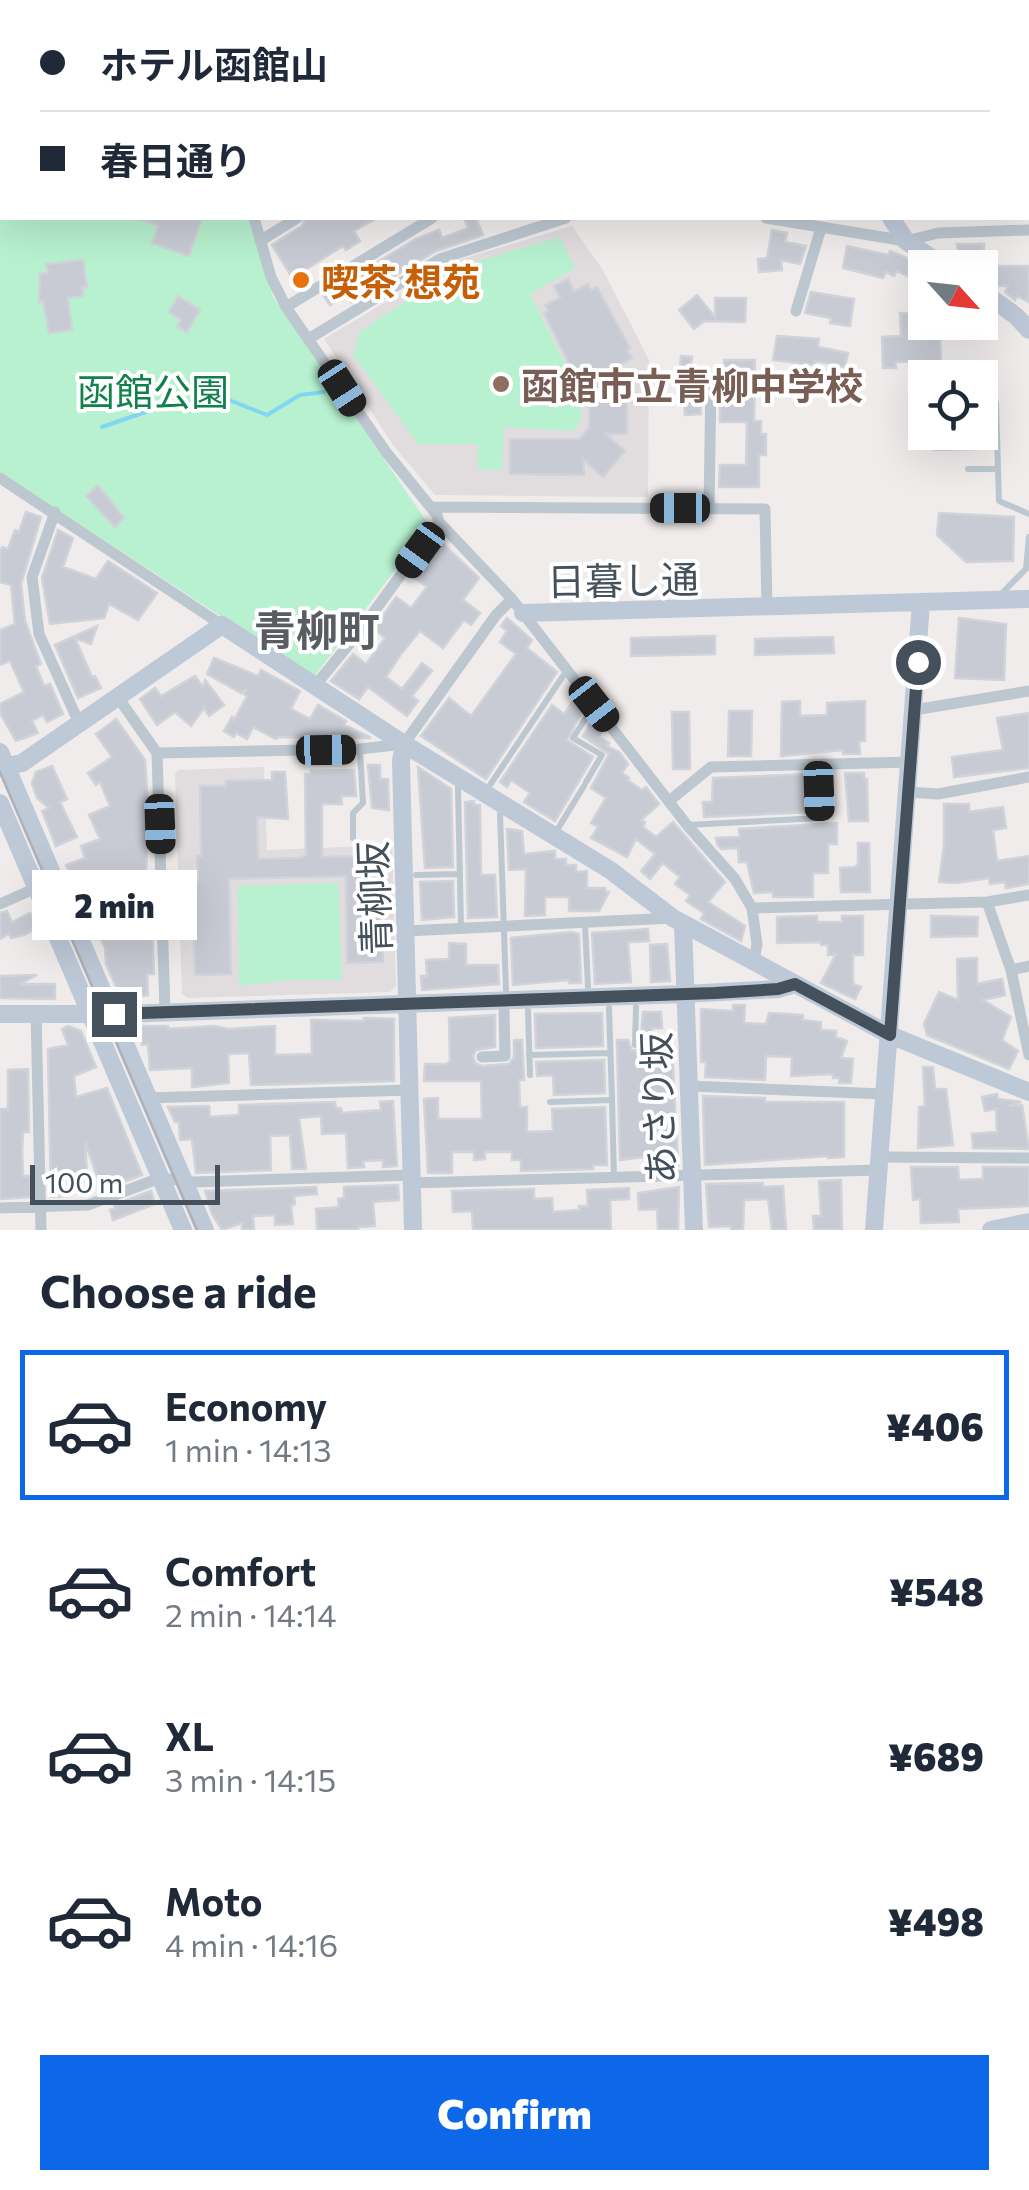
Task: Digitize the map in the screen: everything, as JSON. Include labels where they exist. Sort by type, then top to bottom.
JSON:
[{"type":"street","name":"日暮し通","points":[[255,220],[271,277],[286,307],[439,522],[518,606],[767,608],[1029,599]]},
{"type":"street","points":[[260,241],[294,220]]},
{"type":"street","points":[[286,307],[429,220]]},
{"type":"street","points":[[310,338],[440,259],[560,220]]},
{"type":"street","points":[[777,220],[906,241],[938,233],[1029,230]]},
{"type":"street","points":[[892,220],[906,241],[920,250]]},
{"type":"street","points":[[796,312],[821,228]]},
{"type":"street","points":[[998,303],[1029,330]]},
{"type":"street","points":[[709,508],[711,378]]},
{"type":"street","points":[[0,478],[314,687],[610,870],[678,921],[890,1035],[1029,1092]]},
{"type":"street","points":[[430,507],[765,509],[767,608]]},
{"type":"street","points":[[55,512],[32,577],[38,634],[79,723]]},
{"type":"street","points":[[314,687],[439,522]]},
{"type":"street","points":[[874,1230],[921,603]]},
{"type":"street","points":[[157,753],[360,749],[404,744],[496,615],[518,606],[687,824],[726,867],[752,908],[754,962]]},
{"type":"street","points":[[205,1230],[148,1098],[103,1014],[46,884],[2,763],[22,762],[222,625]]},
{"type":"street","points":[[914,710],[1029,691]]},
{"type":"street","points":[[116,696],[157,753],[166,1011]]},
{"type":"street","name":"青柳坂","points":[[404,744],[401,761],[413,1230]]},
{"type":"street","points":[[669,801],[711,767],[910,762]]},
{"type":"street","points":[[908,792],[938,794],[1029,777]]},
{"type":"street","points":[[0,803],[46,884]]},
{"type":"street","points":[[0,904],[46,884]]},
{"type":"street","points":[[752,908],[987,902],[1029,895]]},
{"type":"street","points":[[987,902],[1010,970],[1029,1055]]},
{"type":"street","points":[[406,931],[678,921]]},
{"type":"street","name":"あさり坂","points":[[678,921],[694,1230]]},
{"type":"street","points":[[1010,970],[1029,966]]},
{"type":"street","points":[[0,1014],[103,1014],[684,994],[778,989],[795,984]]},
{"type":"street","points":[[482,1058],[504,1056],[504,1011]]},
{"type":"street","points":[[36,1013],[42,1230]]},
{"type":"street","points":[[103,1014],[126,1099],[182,1230]]},
{"type":"street","points":[[689,1086],[884,1094]]},
{"type":"street","points":[[126,1099],[410,1090]]},
{"type":"street","points":[[0,1208],[88,1205],[160,1178],[614,1178],[1029,1158]]},
{"type":"street","points":[[991,1230],[1029,1222]]},
{"type":"lane","points":[[997,450],[999,501],[1029,514]]},
{"type":"lane","points":[[968,469],[998,470]]},
{"type":"lane","points":[[995,600],[1026,568],[1029,537]]},
{"type":"lane","points":[[490,785],[568,669]]},
{"type":"lane","points":[[559,827],[602,755],[573,738],[594,704]]},
{"type":"lane","points":[[352,838],[353,812],[363,803],[360,749]]},
{"type":"lane","points":[[687,824],[820,818],[818,763]]},
{"type":"lane","points":[[458,788],[461,929]]},
{"type":"lane","points":[[500,814],[506,990]]},
{"type":"lane","points":[[416,876],[460,874]]},
{"type":"lane","points":[[585,922],[588,987]]},
{"type":"lane","points":[[635,1045],[636,1007]]},
{"type":"lane","points":[[608,1008],[614,1178]]},
{"type":"lane","points":[[528,1011],[530,1075]]},
{"type":"lane","points":[[529,1055],[610,1053]]},
{"type":"lane","points":[[550,1102],[612,1100]]},
{"type":"shaded area","name":"函館市立青柳中学校","points":[[572,226],[603,270],[649,360],[648,497],[435,495],[393,445],[324,339],[452,262]]},
{"type":"shaded area","points":[[264,767],[267,850],[392,845],[396,986],[390,992],[188,998],[182,994],[175,774],[178,770]]},
{"type":"green space","name":"函館公園","points":[[0,220],[250,220],[273,297],[429,525],[314,677],[0,472]]},
{"type":"green space","points":[[560,237],[575,268],[530,294],[581,396],[581,421],[573,431],[504,427],[502,470],[478,469],[478,444],[418,444],[353,355],[360,332],[455,268]]},
{"type":"green space","points":[[338,883],[342,980],[290,980],[239,986],[238,886]]},
{"type":"building","points":[[143,220],[201,220],[189,256],[152,243],[158,226]]},
{"type":"building","points":[[305,220],[373,220],[354,231],[360,241],[346,250],[343,246],[305,270],[310,279],[298,287],[272,245]]},
{"type":"building","points":[[465,220],[477,220],[483,235],[436,251],[351,302],[346,295],[330,305],[323,295],[416,239],[439,230],[442,238],[468,228]]},
{"type":"building","points":[[772,230],[787,233],[785,242],[806,246],[800,264],[781,260],[782,270],[759,272],[758,259],[767,258]]},
{"type":"building","points":[[957,244],[984,244],[984,250],[958,250]]},
{"type":"building","points":[[847,246],[888,255],[890,251],[908,258],[908,276],[897,271],[894,276],[886,272],[883,278],[843,268]]},
{"type":"building","points":[[83,260],[87,287],[82,288],[83,296],[68,298],[72,330],[49,333],[43,301],[39,302],[40,274],[48,273],[46,264]]},
{"type":"building","points":[[998,266],[1029,266],[1029,302],[1017,296],[1015,300],[1005,292],[1008,286],[998,286]]},
{"type":"building","points":[[568,279],[574,291],[588,284],[591,290],[597,287],[630,348],[627,350],[632,358],[594,379],[627,380],[627,434],[606,434],[625,451],[603,477],[583,459],[584,475],[510,474],[510,439],[579,439],[589,428],[590,371],[579,376],[573,372],[544,313],[548,311],[545,305],[560,298],[554,286]]},
{"type":"building","points":[[811,292],[854,299],[850,326],[805,313]]},
{"type":"building","points":[[697,295],[715,317],[715,298],[746,298],[745,322],[704,321],[694,329],[679,310]]},
{"type":"building","points":[[178,296],[200,310],[187,332],[177,326],[181,320],[169,312]]},
{"type":"building","points":[[900,313],[908,313],[908,340],[940,340],[941,360],[908,360],[895,362],[896,368],[883,368],[882,337],[901,336]]},
{"type":"building","points":[[777,336],[819,339],[818,347],[848,353],[845,367],[815,361],[815,365],[773,360]]},
{"type":"building","points":[[681,356],[692,357],[689,379],[699,379],[701,414],[685,415],[684,400],[678,400]]},
{"type":"building","points":[[724,360],[755,360],[754,421],[761,421],[761,434],[766,434],[766,455],[759,455],[759,487],[719,487],[720,465],[746,465],[747,422],[720,422]]},
{"type":"building","points":[[98,485],[124,518],[115,527],[86,496]]},
{"type":"building","points":[[26,512],[41,517],[21,584],[25,621],[41,664],[36,666],[44,686],[50,684],[63,714],[47,722],[43,715],[32,721],[38,733],[16,741],[0,713],[0,704],[24,692],[10,661],[0,665],[0,630],[15,624],[11,585],[0,582],[0,554],[2,547],[8,549],[15,530],[19,532]]},
{"type":"building","points":[[939,513],[1014,517],[1013,561],[966,562],[937,535]]},
{"type":"building","points":[[58,530],[73,538],[63,567],[96,579],[108,561],[157,593],[138,620],[109,604],[104,618],[50,624],[42,578]]},
{"type":"building","points":[[441,542],[479,578],[463,600],[480,613],[471,625],[464,620],[443,648],[420,631],[401,654],[386,677],[402,689],[422,663],[432,671],[412,696],[418,701],[407,716],[368,687],[359,699],[331,681],[353,654],[366,664],[385,638],[374,629],[396,597],[411,608],[427,587],[412,576]]},
{"type":"building","points":[[507,618],[532,640],[527,648],[557,672],[486,779],[421,736],[449,698],[471,716],[516,654],[500,642],[507,631],[501,626]]},
{"type":"building","points":[[959,618],[1006,624],[1004,680],[955,678]]},
{"type":"building","points":[[97,626],[91,644],[75,638],[101,688],[78,698],[55,645]]},
{"type":"building","points":[[715,636],[715,654],[631,656],[631,638]]},
{"type":"building","points":[[833,637],[834,653],[755,655],[755,639]]},
{"type":"building","points":[[214,658],[258,676],[261,670],[300,691],[291,709],[310,719],[318,705],[346,721],[344,725],[371,738],[276,739],[253,727],[247,739],[236,733],[234,737],[224,731],[232,717],[234,720],[247,689],[241,693],[207,674]]},
{"type":"building","points":[[195,676],[203,687],[205,680],[224,705],[209,716],[204,708],[191,726],[175,712],[157,725],[140,699],[155,688],[161,696]]},
{"type":"building","points":[[576,697],[584,708],[567,740],[593,757],[555,821],[524,802],[530,793],[511,780],[507,787],[500,782],[552,705],[564,714]]},
{"type":"building","points":[[800,701],[800,716],[827,715],[827,703],[865,701],[865,741],[859,741],[860,754],[843,754],[843,750],[781,756],[782,702]]},
{"type":"building","points":[[729,711],[752,711],[751,756],[728,756]]},
{"type":"building","points":[[672,712],[689,712],[690,769],[673,769]]},
{"type":"building","points":[[1029,713],[1029,768],[954,777],[952,757],[1003,750],[997,718]]},
{"type":"building","points":[[116,719],[145,760],[146,878],[150,877],[154,974],[147,974],[148,995],[122,1000],[77,875],[71,877],[66,865],[85,858],[81,846],[100,839],[89,815],[110,806],[100,782],[96,785],[88,773],[112,757],[96,734]]},
{"type":"building","points":[[591,722],[602,731],[599,737],[628,764],[622,773],[627,780],[642,790],[646,787],[659,804],[641,820],[645,822],[643,827],[656,837],[673,822],[725,882],[708,902],[745,926],[741,941],[701,919],[704,913],[686,901],[690,895],[675,884],[680,877],[663,863],[650,879],[641,871],[655,854],[636,839],[627,857],[591,838],[598,827],[591,823],[606,798],[591,788],[609,754],[583,736]]},
{"type":"building","points":[[368,765],[380,765],[380,779],[388,779],[389,810],[372,808]]},
{"type":"building","points":[[52,766],[67,799],[60,802],[77,837],[56,846],[42,811],[49,808],[37,798],[32,783],[36,772]]},
{"type":"building","points":[[418,767],[451,789],[453,867],[425,868]]},
{"type":"building","points":[[354,770],[356,796],[341,796],[342,804],[322,804],[322,857],[365,856],[365,876],[381,876],[383,962],[347,963],[346,876],[229,879],[231,974],[195,975],[192,880],[198,880],[197,856],[201,856],[200,786],[272,780],[272,772],[285,772],[288,819],[257,817],[258,859],[300,858],[306,855],[305,774]]},
{"type":"building","points":[[845,773],[864,773],[867,779],[868,821],[849,821]]},
{"type":"building","points":[[811,774],[813,812],[704,817],[703,802],[712,802],[713,778]]},
{"type":"building","points":[[474,801],[474,805],[480,805],[481,875],[495,875],[497,917],[468,918],[465,802]]},
{"type":"building","points":[[944,804],[969,804],[969,812],[1003,807],[1006,828],[993,830],[997,861],[1029,856],[1029,884],[1006,888],[1005,882],[990,884],[989,878],[939,882]]},
{"type":"building","points":[[837,823],[837,844],[828,844],[828,873],[813,873],[813,897],[754,893],[747,862],[739,862],[738,848],[721,849],[716,838],[740,837],[739,829]]},
{"type":"building","points":[[507,829],[522,831],[524,854],[555,851],[555,859],[566,859],[566,865],[576,865],[576,872],[587,871],[587,888],[605,888],[609,892],[599,911],[569,911],[569,897],[545,897],[545,915],[525,916],[526,869],[509,870]]},
{"type":"building","points":[[858,843],[869,843],[870,892],[841,892],[840,868],[858,864]]},
{"type":"building","points":[[453,881],[454,917],[422,920],[420,882]]},
{"type":"building","points":[[7,911],[12,922],[30,913],[37,928],[24,935],[11,938],[9,934],[0,939],[0,913]]},
{"type":"building","points":[[817,916],[817,922],[842,922],[842,916],[863,916],[863,955],[853,955],[853,984],[861,987],[855,999],[821,983],[836,954],[828,955],[828,945],[777,943],[777,917]]},
{"type":"building","points":[[931,916],[978,917],[977,936],[931,937]]},
{"type":"building","points":[[648,929],[649,941],[628,942],[631,982],[595,984],[592,933]]},
{"type":"building","points":[[579,934],[581,983],[569,980],[513,985],[511,938]]},
{"type":"building","points":[[449,943],[466,944],[466,965],[498,965],[499,984],[422,990],[421,976],[427,976],[426,960],[449,959]]},
{"type":"building","points":[[667,944],[670,981],[651,982],[650,945]]},
{"type":"building","points":[[977,958],[977,984],[1002,979],[1005,995],[983,1000],[1011,1017],[1002,1040],[1018,1051],[1009,1069],[927,1035],[924,1024],[939,992],[958,1000],[957,959]]},
{"type":"building","points":[[37,975],[20,984],[55,984],[55,999],[0,998],[0,976]]},
{"type":"building","points":[[733,1005],[745,1005],[744,1023],[766,1024],[769,1013],[803,1015],[803,1020],[821,1022],[821,1030],[836,1031],[836,1037],[847,1041],[841,1058],[853,1059],[851,1083],[839,1083],[833,1074],[791,1076],[792,1057],[766,1056],[765,1080],[705,1077],[706,1062],[701,1062],[701,1009],[733,1011]]},
{"type":"building","points":[[643,1012],[661,1012],[662,1028],[652,1028],[652,1049],[672,1048],[678,1166],[659,1167],[659,1155],[620,1160],[617,1040],[628,1040],[632,1051],[640,1049]]},
{"type":"building","points":[[602,1013],[603,1046],[536,1048],[535,1014]]},
{"type":"building","points":[[495,1015],[495,1047],[476,1050],[475,1063],[509,1064],[514,1057],[514,1040],[522,1040],[524,1080],[519,1080],[520,1107],[527,1107],[527,1132],[553,1131],[552,1109],[605,1107],[607,1165],[593,1165],[593,1169],[521,1171],[521,1160],[512,1160],[512,1152],[485,1152],[485,1159],[474,1160],[474,1152],[452,1152],[452,1173],[428,1173],[424,1099],[438,1098],[438,1119],[482,1119],[481,1081],[424,1081],[425,1064],[450,1061],[449,1018]]},
{"type":"building","points":[[394,1019],[394,1081],[251,1085],[249,1053],[228,1054],[229,1083],[192,1087],[192,1068],[150,1070],[148,1044],[142,1045],[141,1026],[275,1026],[275,1055],[312,1054],[311,1020]]},
{"type":"building","points":[[68,1026],[81,1031],[96,1067],[74,1076],[76,1097],[107,1088],[142,1175],[102,1190],[85,1142],[87,1175],[62,1176],[63,1196],[51,1197],[48,1049],[68,1045],[62,1029]]},
{"type":"building","points":[[604,1060],[605,1093],[554,1095],[553,1075],[537,1076],[536,1062]]},
{"type":"building","points":[[923,1067],[933,1067],[935,1089],[946,1089],[953,1145],[918,1148],[919,1107],[925,1106]]},
{"type":"building","points":[[28,1069],[29,1132],[23,1132],[22,1151],[23,1176],[30,1176],[31,1197],[0,1199],[0,1109],[8,1109],[8,1070]]},
{"type":"building","points":[[997,1094],[998,1099],[1021,1102],[1009,1106],[1022,1105],[1029,1149],[973,1148],[972,1134],[997,1132],[996,1109],[985,1111],[982,1097]]},
{"type":"building","points":[[703,1096],[765,1098],[765,1102],[844,1102],[844,1157],[705,1165]]},
{"type":"building","points":[[393,1101],[397,1166],[383,1167],[383,1160],[363,1161],[364,1167],[348,1168],[346,1133],[322,1134],[321,1116],[299,1118],[306,1169],[292,1169],[290,1135],[270,1136],[271,1170],[196,1173],[192,1139],[180,1140],[179,1122],[175,1122],[168,1107],[209,1106],[210,1117],[239,1115],[239,1105],[335,1102],[342,1113],[381,1110],[380,1102]]},
{"type":"building","points":[[911,1167],[958,1167],[959,1180],[983,1179],[983,1167],[1029,1167],[1029,1206],[958,1209],[959,1222],[921,1223],[920,1199],[913,1200]]},
{"type":"building","points":[[841,1180],[842,1230],[814,1230],[813,1216],[821,1216],[819,1181]]},
{"type":"building","points":[[763,1183],[763,1187],[783,1186],[786,1230],[772,1230],[768,1199],[744,1200],[743,1230],[709,1227],[706,1184]]},
{"type":"building","points":[[398,1185],[399,1200],[373,1202],[375,1226],[317,1230],[316,1209],[339,1207],[344,1187]]},
{"type":"building","points":[[316,1187],[317,1194],[294,1196],[293,1224],[275,1225],[275,1215],[253,1216],[254,1230],[242,1230],[242,1223],[222,1230],[205,1191]]},
{"type":"building","points":[[679,1187],[678,1230],[658,1230],[657,1209],[639,1210],[638,1193]]},
{"type":"building","points":[[629,1188],[629,1199],[610,1200],[611,1230],[473,1230],[472,1211],[453,1212],[452,1191],[534,1189],[534,1199],[552,1198],[553,1212],[588,1206],[587,1190]]},
{"type":"building","points":[[151,1191],[155,1204],[113,1220],[110,1210],[114,1205]]},
{"type":"waterway","points":[[102,427],[160,407],[211,400],[229,400],[267,415],[300,395],[324,392]]},
{"type":"tram line","points":[[0,772],[197,1230]]},
{"type":"place","name":"喫茶 想苑","points":[[301,280]]},
{"type":"place","name":"函館市立青柳中学校","points":[[501,384]]},
{"type":"district","name":"青柳町","points":[[317,629]]},
{"type":"route","points":[[114,1014],[715,993],[778,989],[795,984],[890,1035],[918,662]]}]
